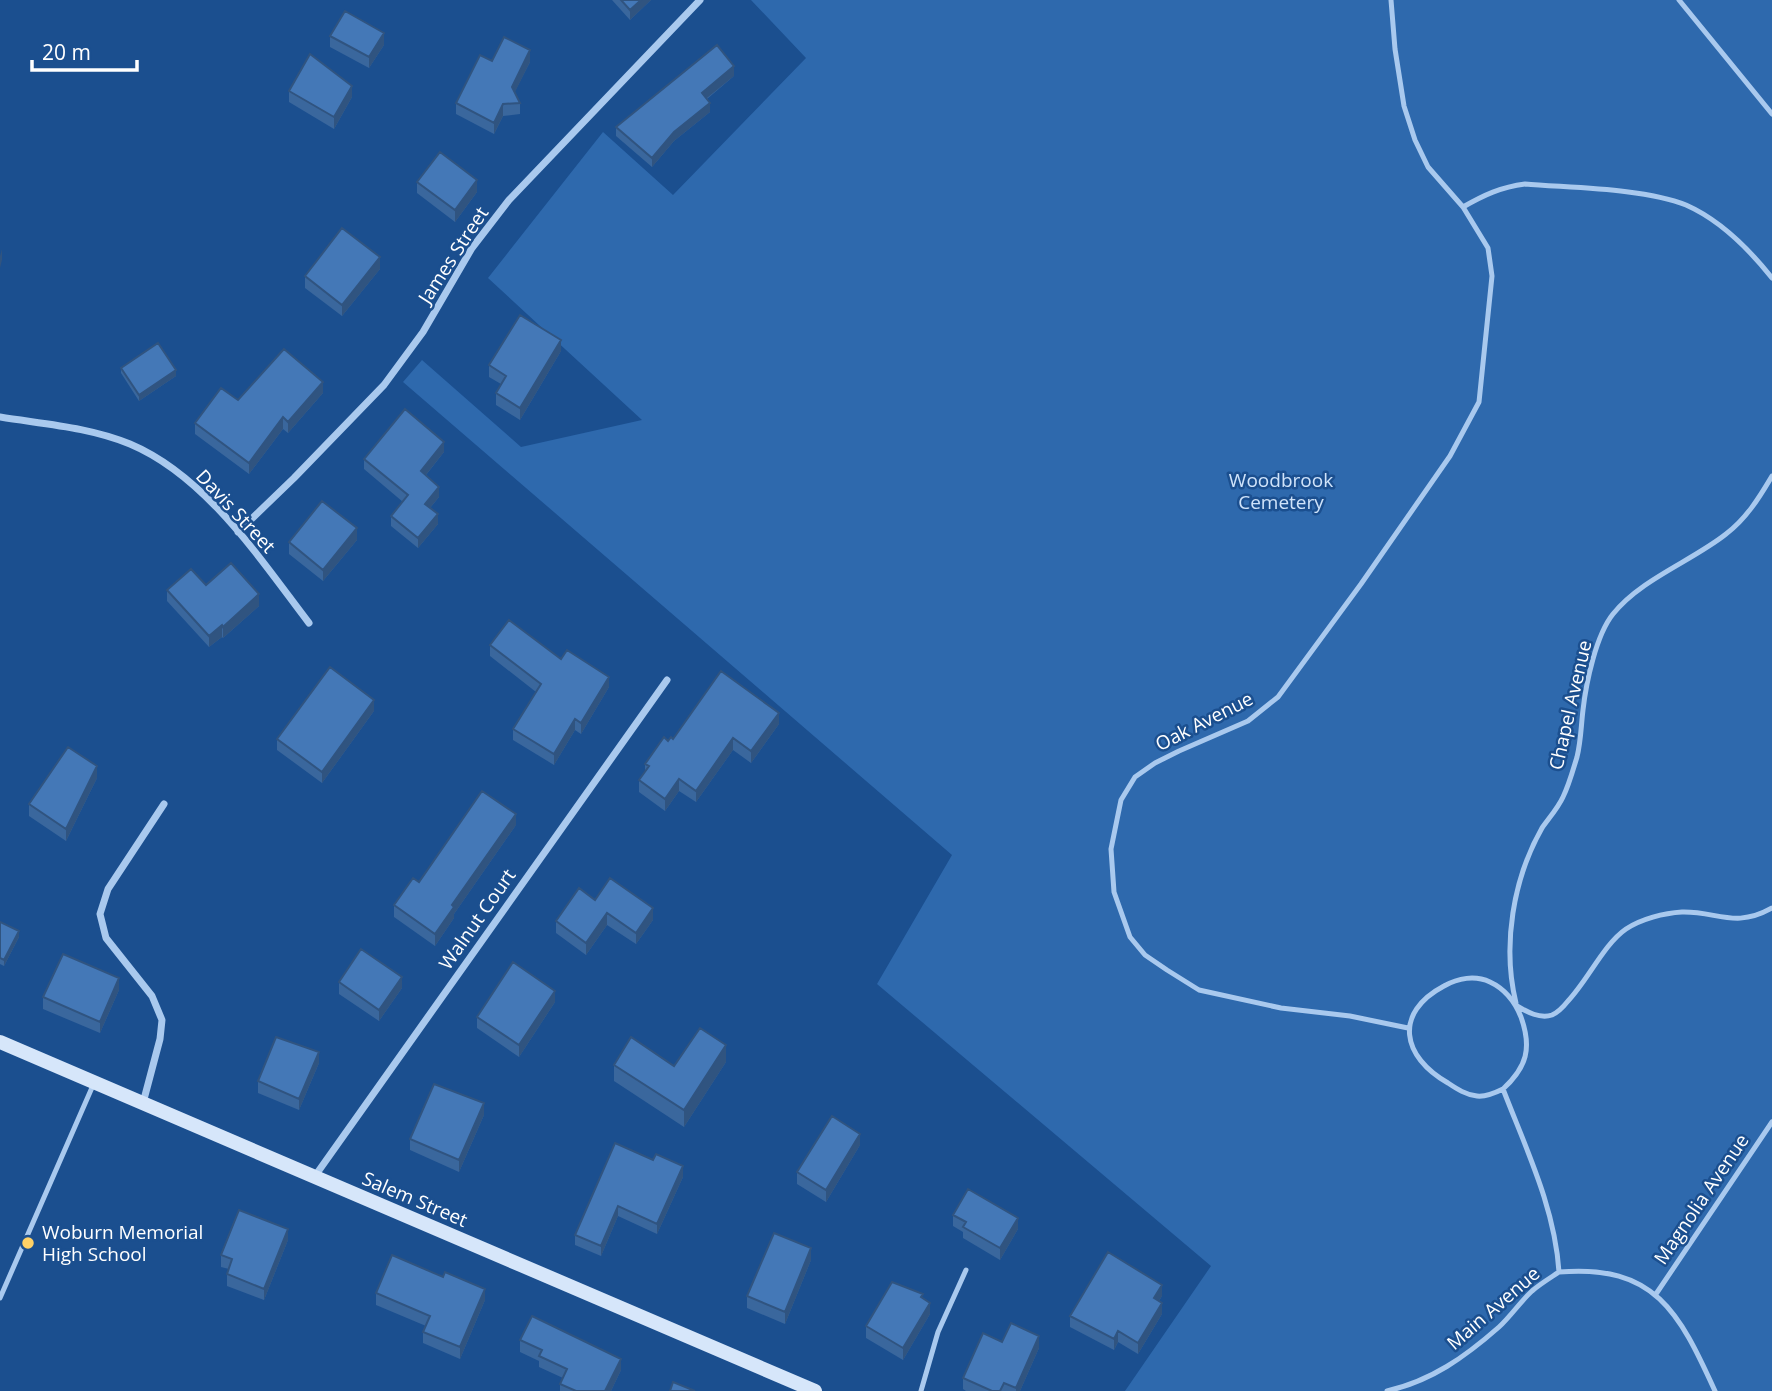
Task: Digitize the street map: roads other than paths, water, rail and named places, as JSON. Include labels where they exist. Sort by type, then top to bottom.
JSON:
[{"type":"street","name":"James Street","points":[[238,532],[384,385],[423,332],[472,248],[509,200],[700,0]]},
{"type":"street","name":"Davis Street","points":[[0,417],[73,428],[130,444],[172,468],[206,498],[238,532],[309,623]]},
{"type":"street","name":"Walnut Court","points":[[314,1177],[667,680]]},
{"type":"street","points":[[143,1103],[160,1039],[160,1014],[152,996],[106,938],[100,914],[108,890],[164,804]]},
{"type":"street","name":"Salem Street","points":[[0,1042],[815,1391]]},
{"type":"lane","name":"Oak Avenue","points":[[1391,0],[1395,50],[1404,106],[1415,140],[1428,167],[1463,206],[1488,248],[1492,276],[1479,402],[1450,456],[1278,697],[1248,721],[1179,751],[1135,777],[1121,800],[1111,849],[1114,892],[1130,937],[1145,955],[1199,990],[1280,1008],[1350,1016],[1408,1028]]},
{"type":"lane","points":[[1679,0],[1772,114]]},
{"type":"lane","points":[[1463,206],[1488,192],[1525,184],[1654,196],[1686,205],[1712,220],[1735,238],[1772,278]]},
{"type":"lane","name":"Chapel Avenue","points":[[1517,1006],[1510,980],[1509,959],[1516,897],[1526,860],[1543,827],[1563,799],[1569,782],[1581,738],[1583,708],[1600,638],[1612,615],[1626,602],[1669,569],[1725,535],[1737,524],[1748,513],[1772,476]]},
{"type":"lane","points":[[1517,1006],[1538,1016],[1556,1013],[1584,984],[1618,935],[1628,927],[1662,915],[1684,912],[1721,919],[1741,918],[1772,908]]},
{"type":"lane","points":[[1463,978],[1478,978],[1490,982],[1502,989],[1517,1006],[1528,1044],[1521,1067],[1503,1089],[1480,1097],[1469,1095],[1428,1070],[1410,1043],[1408,1028],[1412,1012],[1437,989],[1463,978]]},
{"type":"lane","points":[[0,1298],[94,1083]]},
{"type":"lane","name":"Main Avenue","points":[[1387,1391],[1412,1389],[1461,1359],[1500,1326],[1532,1291],[1559,1272],[1557,1243],[1548,1207],[1503,1089]]},
{"type":"lane","name":"Magnolia Avenue","points":[[1656,1294],[1772,1122]]},
{"type":"lane","points":[[921,1391],[938,1332],[966,1270]]},
{"type":"lane","points":[[1559,1272],[1588,1270],[1614,1274],[1656,1294],[1682,1327],[1715,1391]]},
{"type":"place","name":"Woburn Memorial High School","points":[[28,1243]]},
{"type":"park label","name":"Woodbrook Cemetery","points":[[1281,491]]}]
